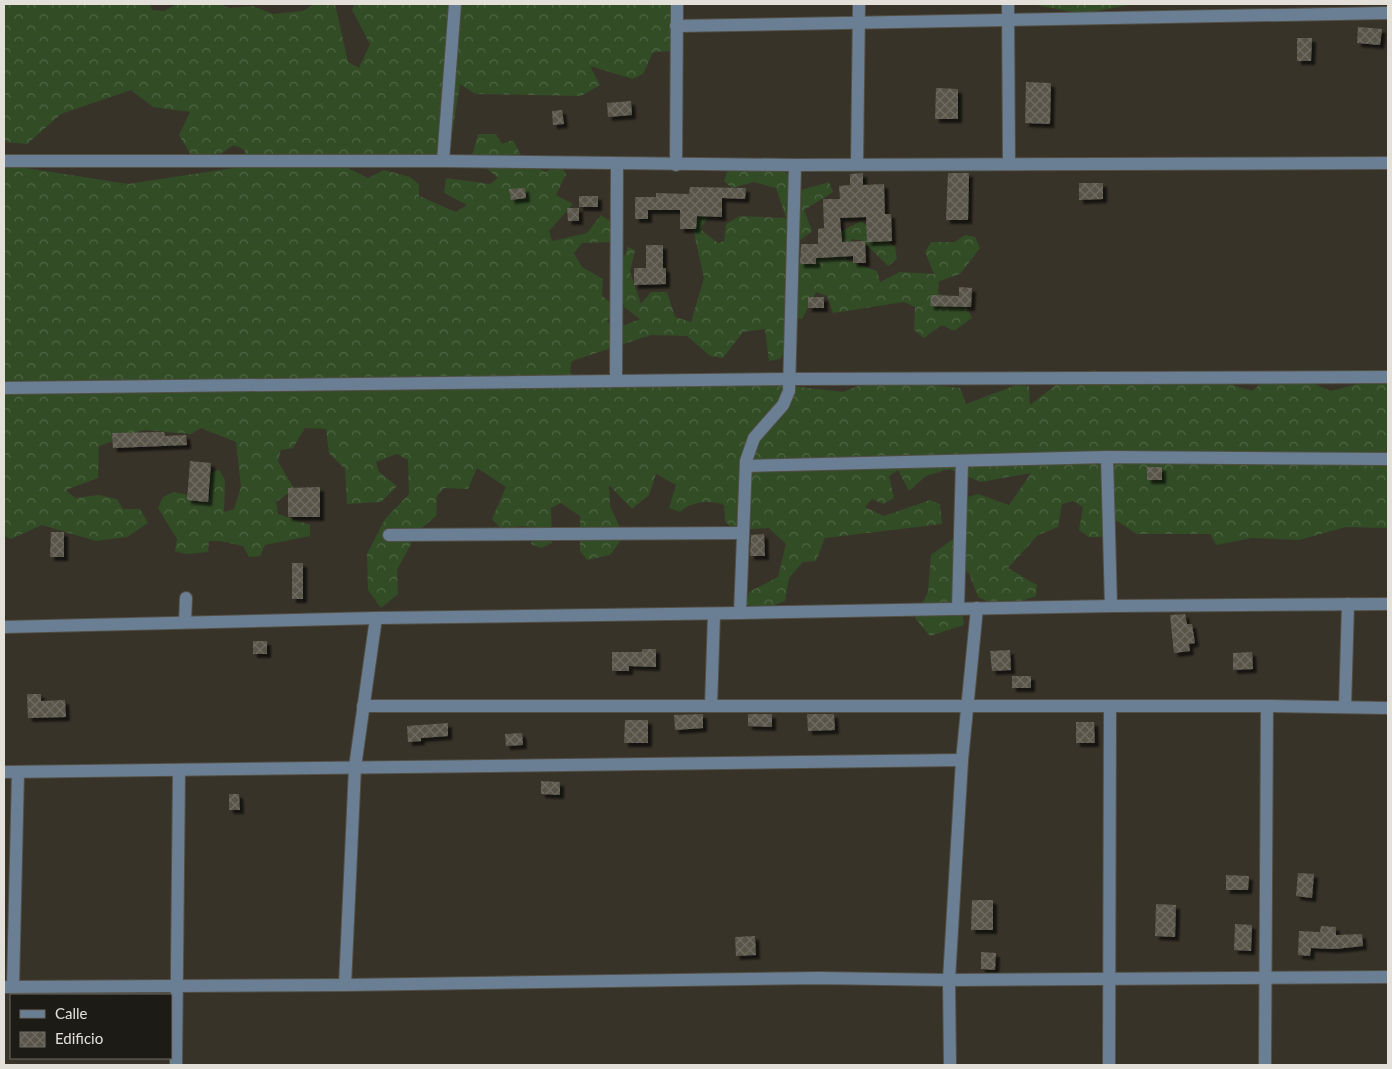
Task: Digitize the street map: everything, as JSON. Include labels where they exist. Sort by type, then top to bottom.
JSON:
[{"type":"street","points":[[443,161],[455,4]]},
{"type":"street","points":[[676,4],[676,165]]},
{"type":"street","points":[[857,164],[859,4]]},
{"type":"street","points":[[1008,4],[1009,164]]},
{"type":"street","points":[[676,26],[1388,13]]},
{"type":"street","points":[[4,161],[443,161],[676,165],[1388,163]]},
{"type":"street","points":[[616,381],[618,164]]},
{"type":"street","points":[[740,613],[746,466],[749,451],[754,438],[783,405],[789,391],[795,165]]},
{"type":"street","points":[[4,388],[789,379],[1388,377]]},
{"type":"street","points":[[746,466],[1107,457],[1388,459]]},
{"type":"street","points":[[1107,457],[1111,606]]},
{"type":"street","points":[[958,609],[962,461]]},
{"type":"street","points":[[389,536],[743,533]]},
{"type":"street","points":[[185,622],[186,598]]},
{"type":"street","points":[[1345,707],[1348,604]]},
{"type":"street","points":[[4,627],[376,618],[714,614],[977,608],[1388,604]]},
{"type":"street","points":[[950,1065],[949,980],[962,760],[977,608]]},
{"type":"street","points":[[711,706],[714,614]]},
{"type":"street","points":[[345,985],[355,767],[376,618]]},
{"type":"street","points":[[363,706],[1267,706],[1388,708]]},
{"type":"street","points":[[1109,1065],[1110,706]]},
{"type":"street","points":[[1265,1065],[1267,706]]},
{"type":"street","points":[[4,772],[962,760]]},
{"type":"street","points":[[176,1065],[179,770]]},
{"type":"street","points":[[18,772],[9,987],[345,985],[820,978],[949,980],[1388,977]]},
{"type":"green space","points":[[4,4],[150,4],[152,10],[164,11],[177,4],[221,4],[229,8],[253,6],[273,14],[303,11],[315,4],[335,4],[348,62],[359,68],[370,44],[352,10],[355,4],[680,4],[676,51],[653,52],[643,74],[633,79],[590,66],[600,85],[581,96],[475,94],[460,84],[449,154],[341,165],[368,178],[384,170],[410,177],[419,184],[419,196],[456,212],[467,205],[444,193],[446,178],[490,184],[498,178],[472,156],[478,134],[496,134],[502,144],[513,140],[523,159],[545,172],[560,164],[566,174],[556,195],[573,204],[549,231],[552,241],[587,233],[601,215],[619,227],[612,242],[582,243],[574,253],[582,267],[603,279],[602,296],[616,307],[607,321],[614,329],[640,319],[625,308],[614,281],[628,247],[635,250],[630,272],[641,304],[651,292],[667,292],[675,317],[691,322],[704,278],[692,224],[698,215],[709,216],[700,229],[718,243],[724,241],[726,224],[740,216],[786,218],[776,188],[754,182],[732,188],[724,181],[728,169],[786,172],[797,191],[829,182],[833,192],[804,210],[812,231],[794,245],[792,256],[803,262],[836,254],[840,232],[861,221],[895,247],[897,259],[888,266],[863,241],[852,239],[846,260],[877,271],[880,282],[900,272],[934,274],[925,252],[931,242],[955,242],[965,235],[975,237],[980,248],[960,274],[939,281],[938,293],[967,308],[972,318],[954,331],[942,325],[924,338],[914,330],[915,307],[904,302],[833,313],[827,296],[816,292],[802,319],[791,319],[784,328],[786,350],[780,359],[769,361],[765,329],[743,332],[723,358],[710,356],[687,336],[651,335],[572,361],[570,372],[578,381],[699,375],[843,392],[876,379],[960,388],[966,404],[1016,385],[1029,386],[1030,405],[1066,377],[1094,370],[1114,376],[1201,375],[1252,391],[1266,379],[1296,376],[1331,391],[1388,376],[1388,528],[1346,527],[1299,540],[1252,538],[1216,545],[1210,534],[1137,534],[1117,521],[1101,537],[1089,537],[1079,530],[1083,507],[1073,501],[1062,504],[1058,527],[1038,535],[1008,568],[1037,585],[1036,596],[1013,604],[989,602],[978,597],[969,573],[957,569],[964,625],[930,636],[915,618],[928,592],[931,555],[957,536],[957,500],[978,494],[1009,505],[1031,473],[981,482],[949,469],[926,476],[909,491],[898,470],[889,476],[894,498],[883,504],[872,499],[865,507],[884,516],[930,500],[940,504],[942,524],[825,538],[816,561],[803,562],[789,578],[785,601],[753,614],[745,605],[749,592],[778,577],[786,544],[769,528],[734,530],[725,521],[724,505],[718,503],[701,502],[680,512],[669,508],[676,485],[656,474],[649,495],[632,509],[609,485],[610,506],[624,536],[610,555],[587,560],[580,551],[580,516],[561,503],[551,508],[552,543],[541,548],[531,544],[532,533],[523,526],[501,529],[492,519],[506,487],[477,468],[468,489],[444,488],[437,496],[436,516],[418,531],[397,570],[398,594],[381,608],[368,590],[367,554],[385,519],[409,494],[408,460],[397,454],[376,462],[379,472],[397,486],[381,502],[347,504],[345,469],[329,453],[326,429],[305,428],[293,448],[281,450],[278,461],[294,489],[276,502],[278,514],[310,525],[310,536],[265,545],[260,556],[249,557],[243,546],[220,541],[209,541],[208,552],[186,554],[175,551],[177,539],[158,508],[163,497],[174,492],[205,498],[208,474],[219,470],[225,480],[224,512],[234,509],[241,487],[236,442],[201,428],[191,434],[144,430],[99,446],[98,478],[66,490],[75,498],[99,495],[117,499],[123,509],[140,509],[148,523],[127,537],[96,541],[42,525],[11,539],[4,536],[4,168],[19,167],[128,184],[233,168],[243,162],[245,150],[234,145],[214,158],[191,155],[179,135],[190,112],[153,107],[131,90],[61,114],[27,144],[4,142]]},
{"type":"green space","points":[[1032,4],[1134,4],[1081,14]]},
{"type":"building","points":[[1358,27],[1382,29],[1380,45],[1357,43]]},
{"type":"building","points":[[1297,38],[1312,38],[1311,61],[1297,61]]},
{"type":"building","points":[[1026,82],[1051,83],[1050,124],[1025,123]]},
{"type":"building","points":[[936,88],[958,89],[958,119],[935,119]]},
{"type":"building","points":[[631,101],[632,115],[608,117],[607,103]]},
{"type":"building","points":[[562,110],[564,124],[553,125],[552,111]]},
{"type":"building","points":[[863,173],[863,185],[884,184],[885,214],[891,214],[892,241],[867,242],[866,217],[840,218],[842,242],[865,241],[866,263],[853,263],[853,256],[816,258],[816,264],[800,264],[801,244],[818,244],[818,229],[824,228],[823,199],[840,199],[839,186],[850,185],[850,174]]},
{"type":"building","points":[[948,173],[969,173],[968,220],[946,220]]},
{"type":"building","points":[[1079,183],[1103,183],[1103,199],[1079,200]]},
{"type":"building","points":[[690,187],[746,188],[745,199],[722,198],[722,217],[697,216],[696,229],[680,229],[680,210],[648,210],[648,219],[635,219],[635,197],[656,197],[656,193],[689,194]]},
{"type":"building","points":[[525,188],[526,198],[511,200],[509,189]]},
{"type":"building","points":[[579,196],[598,196],[598,207],[579,207]]},
{"type":"building","points":[[567,208],[579,208],[579,221],[568,221]]},
{"type":"building","points":[[646,245],[663,245],[663,268],[666,268],[666,284],[634,285],[634,268],[646,268]]},
{"type":"building","points":[[959,287],[972,288],[971,307],[930,306],[931,295],[959,296]]},
{"type":"building","points":[[808,297],[824,297],[824,308],[808,308]]},
{"type":"building","points":[[164,432],[165,436],[186,435],[187,445],[113,448],[112,433]]},
{"type":"building","points":[[190,461],[211,463],[208,502],[187,500]]},
{"type":"building","points":[[1147,467],[1162,467],[1162,480],[1147,480]]},
{"type":"building","points":[[320,487],[320,517],[288,517],[288,488]]},
{"type":"building","points":[[51,532],[64,532],[64,557],[50,557]]},
{"type":"building","points":[[764,534],[765,556],[750,556],[751,535]]},
{"type":"building","points":[[292,563],[303,563],[303,599],[292,599]]},
{"type":"building","points":[[1185,614],[1187,624],[1192,624],[1195,643],[1189,644],[1190,651],[1174,653],[1170,615]]},
{"type":"building","points":[[253,641],[267,641],[267,654],[253,654]]},
{"type":"building","points":[[642,649],[656,649],[656,667],[629,666],[629,671],[612,671],[612,652],[642,652]]},
{"type":"building","points":[[1010,650],[1011,670],[992,671],[990,651]]},
{"type":"building","points":[[1252,652],[1253,669],[1233,670],[1233,653]]},
{"type":"building","points":[[1012,676],[1031,676],[1031,688],[1012,688]]},
{"type":"building","points":[[27,694],[41,694],[41,701],[65,700],[66,717],[28,718]]},
{"type":"building","points":[[703,714],[703,728],[675,730],[674,715]]},
{"type":"building","points":[[748,714],[772,714],[772,727],[748,726]]},
{"type":"building","points":[[807,714],[834,714],[835,730],[808,731]]},
{"type":"building","points":[[625,720],[648,720],[648,743],[624,743]]},
{"type":"building","points":[[1076,722],[1094,722],[1095,743],[1076,743]]},
{"type":"building","points":[[448,723],[448,736],[421,738],[421,741],[408,742],[407,726]]},
{"type":"building","points":[[522,733],[523,745],[506,746],[505,734]]},
{"type":"building","points":[[541,781],[560,782],[560,795],[541,794]]},
{"type":"building","points":[[229,794],[239,794],[240,810],[229,810]]},
{"type":"building","points":[[1298,873],[1314,874],[1312,898],[1296,896]]},
{"type":"building","points":[[1226,875],[1249,876],[1248,890],[1226,890]]},
{"type":"building","points":[[972,900],[993,900],[993,930],[971,930]]},
{"type":"building","points":[[1156,904],[1176,905],[1175,937],[1155,936]]},
{"type":"building","points":[[1235,924],[1252,925],[1251,951],[1234,950]]},
{"type":"building","points":[[1321,926],[1336,927],[1336,935],[1362,934],[1363,946],[1335,949],[1311,948],[1310,956],[1298,955],[1299,931],[1320,932]]},
{"type":"building","points":[[755,936],[756,955],[736,956],[735,937]]},
{"type":"building","points":[[981,952],[996,953],[995,970],[981,969]]}]
